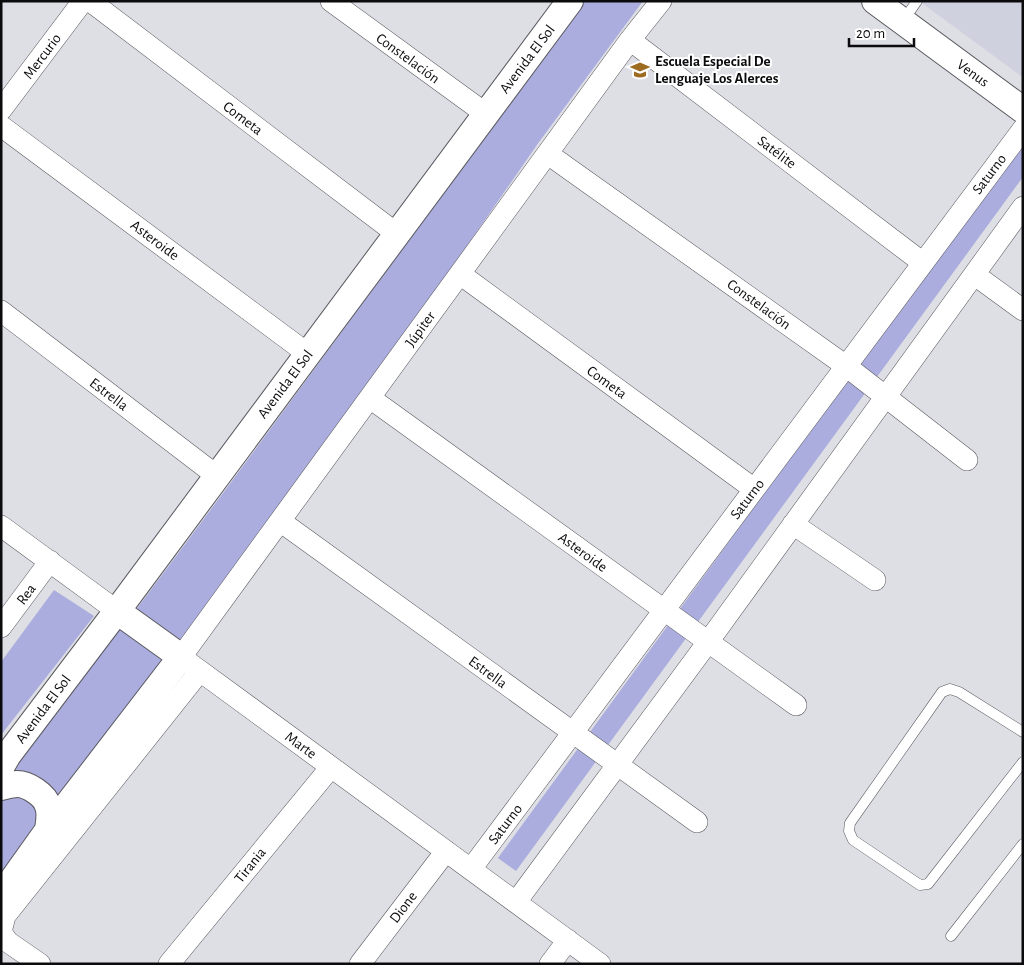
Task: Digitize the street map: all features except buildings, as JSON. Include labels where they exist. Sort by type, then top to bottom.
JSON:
[{"type":"street","name":"Mercurio","points":[[1,110],[82,1]]},
{"type":"street","name":"Cometa","points":[[90,1],[397,234]]},
{"type":"street","name":"Constelación","points":[[331,1],[486,114]]},
{"type":"street","name":"Avenida El Sol","points":[[1,767],[8,755],[570,1]]},
{"type":"street","name":"Júpiter","points":[[40,964],[8,942],[1,932],[5,916],[190,664],[280,521],[630,40],[661,1]]},
{"type":"street","name":"Venus","points":[[875,1],[910,11],[1023,110]]},
{"type":"street","name":"Satélite","points":[[630,40],[923,263]]},
{"type":"street","name":"Asteroide","points":[[1,126],[308,354]]},
{"type":"street","name":"Saturno","points":[[471,869],[1023,129]]},
{"type":"street","name":"Constelación","points":[[548,154],[846,366],[967,460]]},
{"type":"street","points":[[516,902],[618,766],[1023,207]]},
{"type":"street","name":"Cometa","points":[[460,274],[754,489]]},
{"type":"street","points":[[975,275],[1023,310]]},
{"type":"street","name":"Estrella","points":[[1,311],[217,476]]},
{"type":"street","name":"Asteroide","points":[[370,398],[796,705]]},
{"type":"street","name":"Estrella","points":[[280,521],[697,822]]},
{"type":"street","points":[[793,524],[875,580]]},
{"type":"street","name":"Marte","points":[[1,526],[600,964]]},
{"type":"street","name":"Rea","points":[[1,627],[50,561]]},
{"type":"street","points":[[1,896],[48,830],[190,664]]},
{"type":"street","name":"Tirania","points":[[169,964],[331,767]]},
{"type":"street","points":[[1,787],[16,784],[26,785],[35,790],[48,803],[50,816],[48,830]]},
{"type":"street","name":"Dione","points":[[360,964],[446,851]]},
{"type":"street","points":[[550,964],[568,940]]},
{"type":"lane","points":[[1023,732],[959,692],[950,688],[942,692],[850,824],[849,831],[853,840],[905,875],[920,885],[928,884],[1023,762]]},
{"type":"lane","points":[[951,936],[1023,844]]},
{"type":"shaded area","points":[[585,1],[643,1],[539,142],[364,394],[1,882],[1,773],[122,610],[132,615]]},
{"type":"shaded area","points":[[919,1],[1023,1],[1023,73],[1021,76]]},
{"type":"shaded area","points":[[1018,146],[1023,150],[1023,177],[516,871],[498,858]]},
{"type":"shaded area","points":[[54,590],[94,616],[1,735],[1,662]]},
{"type":"place","name":"Escuela Especial De Lenguaje Los Alerces","points":[[640,70]]}]
